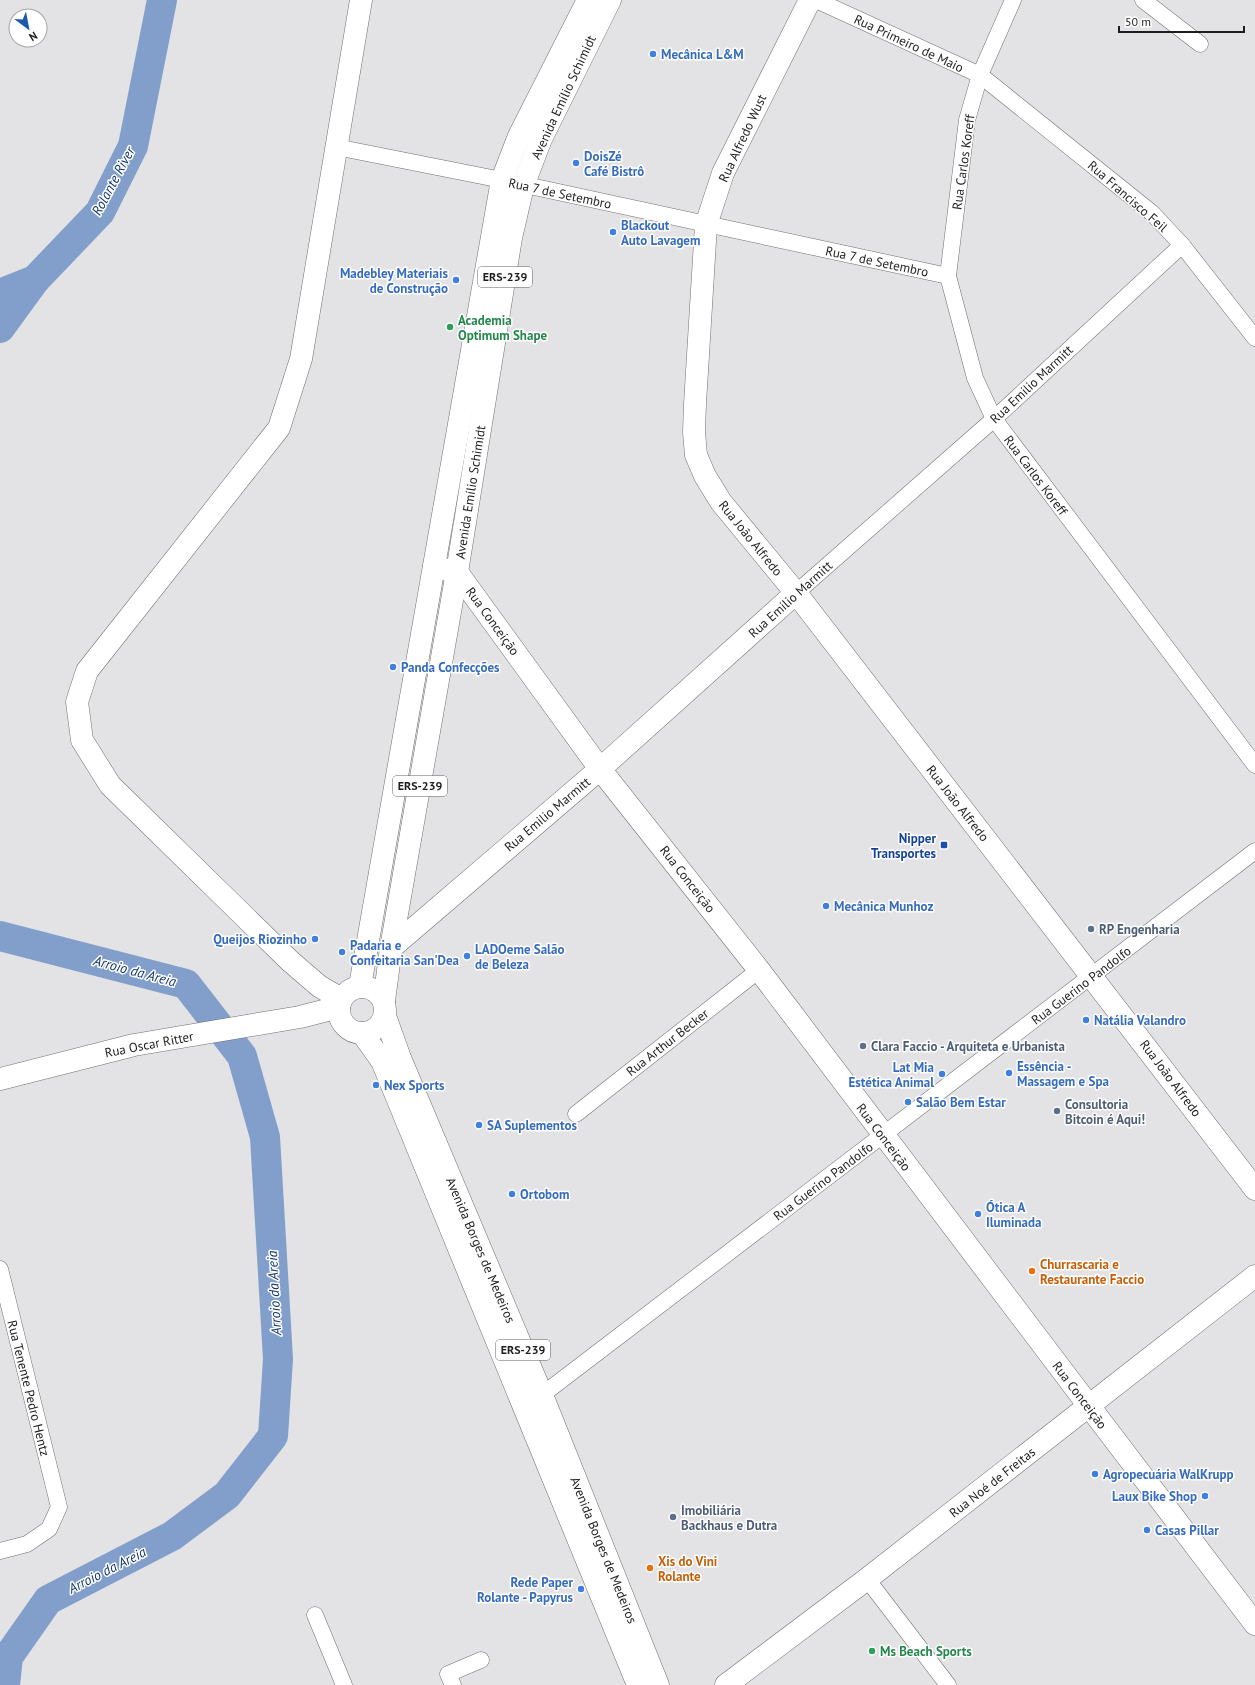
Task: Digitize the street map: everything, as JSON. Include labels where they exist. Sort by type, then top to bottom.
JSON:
[{"type":"main road","points":[[341,1009],[346,993],[353,988],[360,986],[375,990],[381,995],[385,1008],[382,1023],[370,1032],[354,1032],[347,1028],[341,1009],[319,986],[290,962],[110,785],[82,740],[77,702],[87,671],[279,428],[301,359],[361,0]]},
{"type":"main road","name":"Avenida Emílio Schimidt","points":[[360,986],[502,180],[519,136],[588,0]]},
{"type":"main road","name":"Avenida Emílio Schimidt","points":[[385,1008],[391,948],[457,572],[511,238],[523,186],[541,139],[610,0]]},
{"type":"main road","name":"Rua Alfredo Wust","points":[[695,404],[706,225],[723,173],[810,0]]},
{"type":"main road","name":"Rua João Alfredo","points":[[695,404],[694,432],[696,455],[705,476],[721,502],[796,593],[1255,1188]]},
{"type":"main road","points":[[434,566],[457,572]]},
{"type":"main road","name":"Rua Conceição","points":[[457,572],[600,769],[759,970],[1255,1624]]},
{"type":"main road","name":"Rua Emilio Marmitt","points":[[391,948],[600,769],[796,593]]},
{"type":"main road","points":[[391,815],[414,818]]},
{"type":"main road","name":"Avenida Borges de Medeiros","points":[[385,1008],[400,1058],[542,1396],[631,1644],[638,1685]]},
{"type":"main road","name":"Rua Oscar Ritter","points":[[0,1079],[134,1045],[341,1009]]},
{"type":"main road","name":"Avenida Borges de Medeiros","points":[[362,1033],[382,1061],[524,1408],[631,1644],[658,1685]]},
{"type":"main road","name":"Rua Noé de Freitas","points":[[726,1685],[867,1579],[1255,1276]]},
{"type":"street","name":"Rua Primeiro de Maio","points":[[816,0],[980,75]]},
{"type":"street","name":"Rua Carlos Koreff","points":[[1013,0],[980,75],[967,120],[948,276],[975,378],[994,419],[1255,765]]},
{"type":"street","points":[[1143,0],[1200,44]]},
{"type":"street","name":"Rua Francisco Feil","points":[[980,75],[1152,213],[1182,244],[1255,338]]},
{"type":"street","name":"Rua 7 de Setembro","points":[[336,147],[502,180],[523,186],[948,276]]},
{"type":"street","name":"Rua Emilio Marmitt","points":[[796,593],[994,419],[1182,244]]},
{"type":"street","name":"Rua Guerino Pandolfo","points":[[524,1408],[542,1396],[1255,851]]},
{"type":"street","name":"Rua Arthur Becker","points":[[576,1114],[759,970]]},
{"type":"street","name":"Rua Tenente Pedro Hentz","points":[[0,1269],[59,1507],[49,1529],[27,1544],[0,1551]]},
{"type":"street","points":[[867,1579],[948,1685]]},
{"type":"street","points":[[314,1615],[344,1685]]},
{"type":"street","points":[[454,1685],[448,1674],[481,1660]]},
{"type":"waterway","name":"Rolante River","points":[[0,294],[35,280],[100,212],[133,146],[162,0]]},
{"type":"waterway","name":"Arroio da Areia","points":[[0,328],[35,280]]},
{"type":"waterway","name":"Arroio da Areia","points":[[0,936],[186,984],[242,1056],[265,1137],[278,1359],[273,1436],[227,1495],[172,1536],[48,1600],[8,1657],[5,1685]]},
{"type":"place","name":"Mecânica L&M","points":[[653,54]]},
{"type":"place","name":"DoisZé Café Bistrô","points":[[576,163]]},
{"type":"place","name":"Blackout Auto Lavagem","points":[[613,232]]},
{"type":"place","name":"Madebley Materiais de Construção","points":[[456,280]]},
{"type":"place","name":"Academia Optimum Shape","points":[[450,327]]},
{"type":"place","name":"Panda Confecções","points":[[393,667]]},
{"type":"place","name":"Nipper Transportes","points":[[944,845]]},
{"type":"place","name":"Mecânica Munhoz","points":[[826,906]]},
{"type":"place","name":"RP Engenharia","points":[[1091,929]]},
{"type":"place","name":"Queijos Riozinho","points":[[315,939]]},
{"type":"place","name":"Padaria e Confeitaria San'Dea","points":[[342,952]]},
{"type":"place","name":"LADOeme Salão de Beleza","points":[[467,956]]},
{"type":"place","name":"Natália Valandro","points":[[1086,1020]]},
{"type":"place","name":"Clara Faccio - Arquiteta e Urbanista","points":[[863,1046]]},
{"type":"place","name":"Essência - Massagem e Spa","points":[[1009,1073]]},
{"type":"place","name":"Lat Mia Estética Animal","points":[[942,1074]]},
{"type":"place","name":"Nex Sports","points":[[376,1085]]},
{"type":"place","name":"Salão Bem Estar","points":[[908,1102]]},
{"type":"place","name":"Consultoria Bitcoin é Aqui!","points":[[1057,1111]]},
{"type":"place","name":"SA Suplementos","points":[[479,1125]]},
{"type":"place","name":"Ortobom","points":[[512,1194]]},
{"type":"place","name":"Ótica A Iluminada","points":[[978,1214]]},
{"type":"place","name":"Churrascaria e Restaurante Faccio","points":[[1032,1271]]},
{"type":"place","name":"Agropecuária WalKrupp","points":[[1095,1474]]},
{"type":"place","name":"Laux Bike Shop","points":[[1205,1496]]},
{"type":"place","name":"Imobiliária Backhaus e Dutra","points":[[673,1517]]},
{"type":"place","name":"Casas Pillar","points":[[1147,1530]]},
{"type":"place","name":"Xis do Vini Rolante","points":[[650,1568]]},
{"type":"place","name":"Rede Paper Rolante - Papyrus","points":[[581,1589]]},
{"type":"place","name":"Ms Beach Sports","points":[[872,1651]]}]
